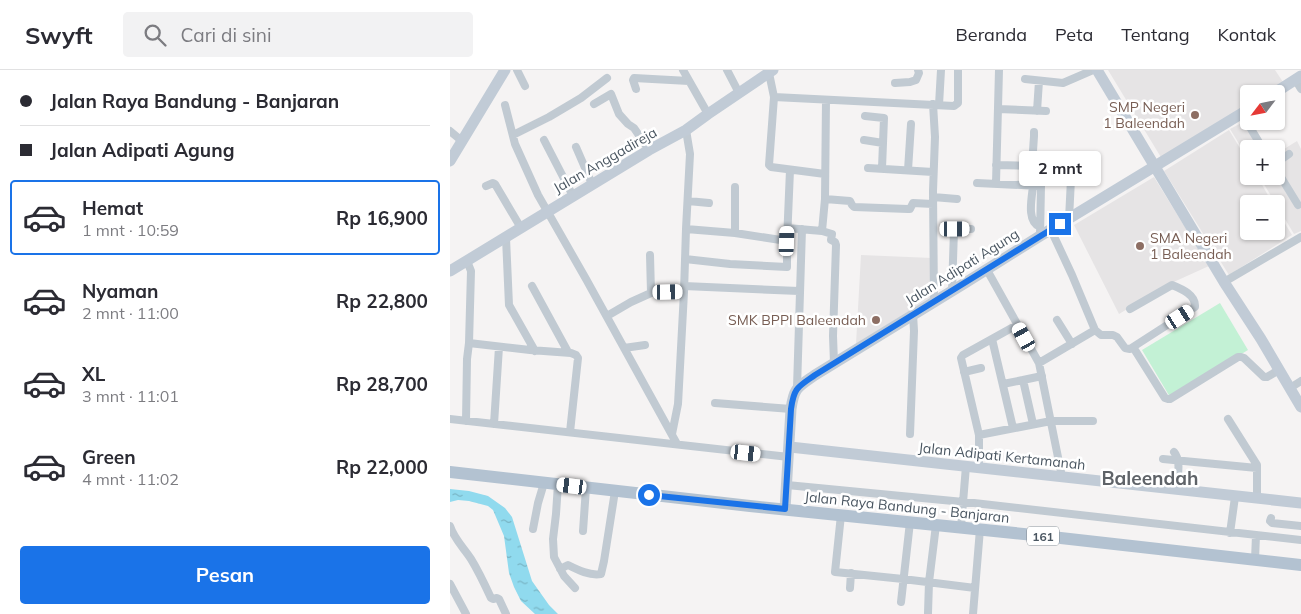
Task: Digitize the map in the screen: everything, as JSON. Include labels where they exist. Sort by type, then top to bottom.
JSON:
[{"type":"main road","points":[[450,160],[505,70]]},
{"type":"main road","points":[[1095,70],[1301,406]]},
{"type":"main road","name":"Jalan Anggadireja","points":[[450,271],[649,150],[688,134],[708,114],[771,72]]},
{"type":"main road","points":[[1285,88],[1299,81]]},
{"type":"main road","name":"Jalan Adipati Agung","points":[[797,388],[834,363],[987,270],[1044,231],[1069,219],[1240,114]]},
{"type":"main road","points":[[785,509],[791,409],[797,388]]},
{"type":"main road","name":"Jalan Adipati Kertamanah","points":[[789,452],[966,466],[1301,503]]},
{"type":"main road","name":"Jalan Raya Bandung - Banjaran","points":[[450,472],[1301,565]]},
{"type":"street","points":[[517,70],[525,86]]},
{"type":"street","points":[[648,70],[651,79]]},
{"type":"street","points":[[683,70],[708,114]]},
{"type":"street","points":[[727,70],[739,93]]},
{"type":"street","points":[[894,83],[916,80],[918,70]]},
{"type":"street","points":[[934,302],[933,172],[936,105],[941,70]]},
{"type":"street","points":[[774,97],[954,106],[958,103],[958,70]]},
{"type":"street","points":[[996,183],[998,70]]},
{"type":"street","points":[[1024,79],[1063,83],[1095,70]]},
{"type":"street","points":[[771,72],[774,97],[768,164],[771,167],[825,174]]},
{"type":"street","points":[[513,136],[581,98],[607,78]]},
{"type":"street","points":[[636,89],[634,78],[689,81]]},
{"type":"street","points":[[1037,111],[1039,81]]},
{"type":"street","points":[[594,104],[611,94],[619,114],[634,128],[649,150]]},
{"type":"street","points":[[822,231],[825,199],[826,100]]},
{"type":"street","points":[[505,105],[517,149],[534,187],[677,444]]},
{"type":"street","points":[[998,108],[1046,111]]},
{"type":"street","points":[[865,116],[884,118],[882,168]]},
{"type":"street","points":[[908,170],[911,124]]},
{"type":"street","points":[[450,131],[462,141]]},
{"type":"street","points":[[1032,166],[1034,132]]},
{"type":"street","points":[[672,434],[678,401],[684,289],[690,154],[688,134]]},
{"type":"street","points":[[544,140],[573,196]]},
{"type":"street","points":[[864,140],[883,143]]},
{"type":"street","points":[[576,147],[592,184]]},
{"type":"street","points":[[1285,159],[1289,154]]},
{"type":"street","points":[[1069,219],[1072,159]]},
{"type":"street","points":[[996,165],[1032,166],[1043,169],[1037,186],[1044,231],[1072,275],[1095,330],[1101,335],[1118,337],[1125,348],[1130,349],[1196,305],[1193,297],[1172,284],[1130,310]]},
{"type":"street","points":[[868,168],[933,172]]},
{"type":"street","points":[[685,260],[787,267],[790,170]]},
{"type":"street","points":[[486,186],[493,182],[495,184],[521,228]]},
{"type":"street","points":[[977,183],[1037,186]]},
{"type":"street","points":[[1285,183],[1298,205]]},
{"type":"street","points":[[735,187],[735,233]]},
{"type":"street","points":[[825,199],[850,201],[854,207],[908,209],[910,209],[913,203],[957,199]]},
{"type":"street","points":[[688,201],[709,203]]},
{"type":"street","points":[[787,228],[822,231],[832,234],[831,240],[835,242],[834,363]]},
{"type":"street","points":[[952,291],[954,230],[970,228],[971,230]]},
{"type":"street","points":[[686,229],[735,233],[787,241]]},
{"type":"street","points":[[797,388],[802,229]]},
{"type":"street","points":[[1224,282],[1301,237]]},
{"type":"street","points":[[506,238],[509,305],[535,351]]},
{"type":"street","points":[[650,255],[651,293]]},
{"type":"street","points":[[466,421],[471,271],[468,261]]},
{"type":"street","points":[[987,270],[1039,363],[1062,477]]},
{"type":"street","points":[[532,286],[568,352]]},
{"type":"street","points":[[607,316],[651,293],[684,289],[799,291]]},
{"type":"street","points":[[910,434],[913,314]]},
{"type":"street","points":[[1057,320],[1072,344]]},
{"type":"street","points":[[979,468],[980,435],[961,358],[1017,325]]},
{"type":"street","points":[[1039,363],[1095,330]]},
{"type":"street","points":[[992,339],[1013,428]]},
{"type":"street","points":[[469,343],[574,354],[578,358],[570,432]]},
{"type":"street","points":[[624,348],[645,345]]},
{"type":"street","points":[[494,424],[499,347]]},
{"type":"street","points":[[1133,347],[1165,398],[1168,399],[1241,356],[1264,376],[1279,370]]},
{"type":"street","points":[[964,372],[981,368]]},
{"type":"street","points":[[1003,384],[1042,376]]},
{"type":"street","points":[[1023,380],[1033,424]]},
{"type":"street","points":[[1290,388],[1301,381]]},
{"type":"street","points":[[716,403],[791,409]]},
{"type":"street","points":[[450,419],[677,444],[789,452]]},
{"type":"street","points":[[1228,419],[1255,462],[1257,468],[1257,498]]},
{"type":"street","points":[[980,435],[1051,421],[1093,421]]},
{"type":"street","points":[[1174,452],[1178,460],[1176,490]]},
{"type":"street","points":[[1163,459],[1257,468]]},
{"type":"street","points":[[961,527],[966,466]]},
{"type":"street","points":[[533,529],[544,483]]},
{"type":"street","points":[[558,484],[554,554],[564,576],[575,588]]},
{"type":"street","points":[[787,485],[964,502],[1301,540]]},
{"type":"street","points":[[583,531],[586,488]]},
{"type":"street","points":[[560,569],[568,566],[580,571],[601,574],[615,491]]},
{"type":"street","points":[[1230,531],[1235,497]]},
{"type":"street","points":[[840,515],[836,573],[851,573],[975,588]]},
{"type":"street","points":[[1270,518],[1272,523],[1301,526]]},
{"type":"street","points":[[901,602],[910,522]]},
{"type":"street","points":[[928,613],[936,525]]},
{"type":"street","points":[[450,526],[458,542],[471,558],[492,598],[499,599],[506,614]]},
{"type":"street","points":[[973,614],[980,529]]},
{"type":"street","points":[[1255,560],[1256,535]]},
{"type":"street","points":[[850,588],[851,573]]},
{"type":"street","points":[[450,584],[466,614]]},
{"type":"shaded area","points":[[1108,70],[1275,70],[1283,82],[1278,85],[1240,85],[1240,110],[1162,159]]},
{"type":"shaded area","points":[[1240,124],[1240,130],[1256,130],[1262,140],[1240,140],[1240,145],[1230,129]]},
{"type":"shaded area","points":[[1229,130],[1240,148],[1240,185],[1262,185],[1268,195],[1240,195],[1240,240],[1284,240],[1229,275],[1164,171]]},
{"type":"shaded area","points":[[1297,141],[1301,149],[1301,231],[1294,234],[1285,219],[1285,195],[1270,195],[1264,185],[1285,185],[1285,148]]},
{"type":"shaded area","name":"SMA Negeri 1 Baleendah","points":[[1154,177],[1209,266],[1167,285],[1119,314],[1074,225]]},
{"type":"shaded area","points":[[1285,224],[1292,235],[1285,239]]},
{"type":"shaded area","name":"SMK BPPI Baleendah","points":[[861,255],[932,258],[933,296],[856,344]]},
{"type":"green space","points":[[1220,303],[1248,350],[1170,397],[1142,350]]},
{"type":"water","points":[[450,489],[488,496],[505,508],[512,517],[532,581],[558,614],[535,614],[521,601],[509,573],[504,536],[493,510],[488,506],[469,501],[458,500],[450,502]]},
{"type":"place","name":"SMP Negeri 1 Baleendah","points":[[1195,115]]},
{"type":"place","name":"SMA Negeri 1 Baleendah","points":[[1140,246]]},
{"type":"place","name":"SMK BPPI Baleendah","points":[[876,320]]},
{"type":"district","name":"Baleendah","points":[[1150,478]]},
{"type":"route","points":[[649,495],[785,509],[791,409],[797,388],[815,375],[1060,224]]}]
